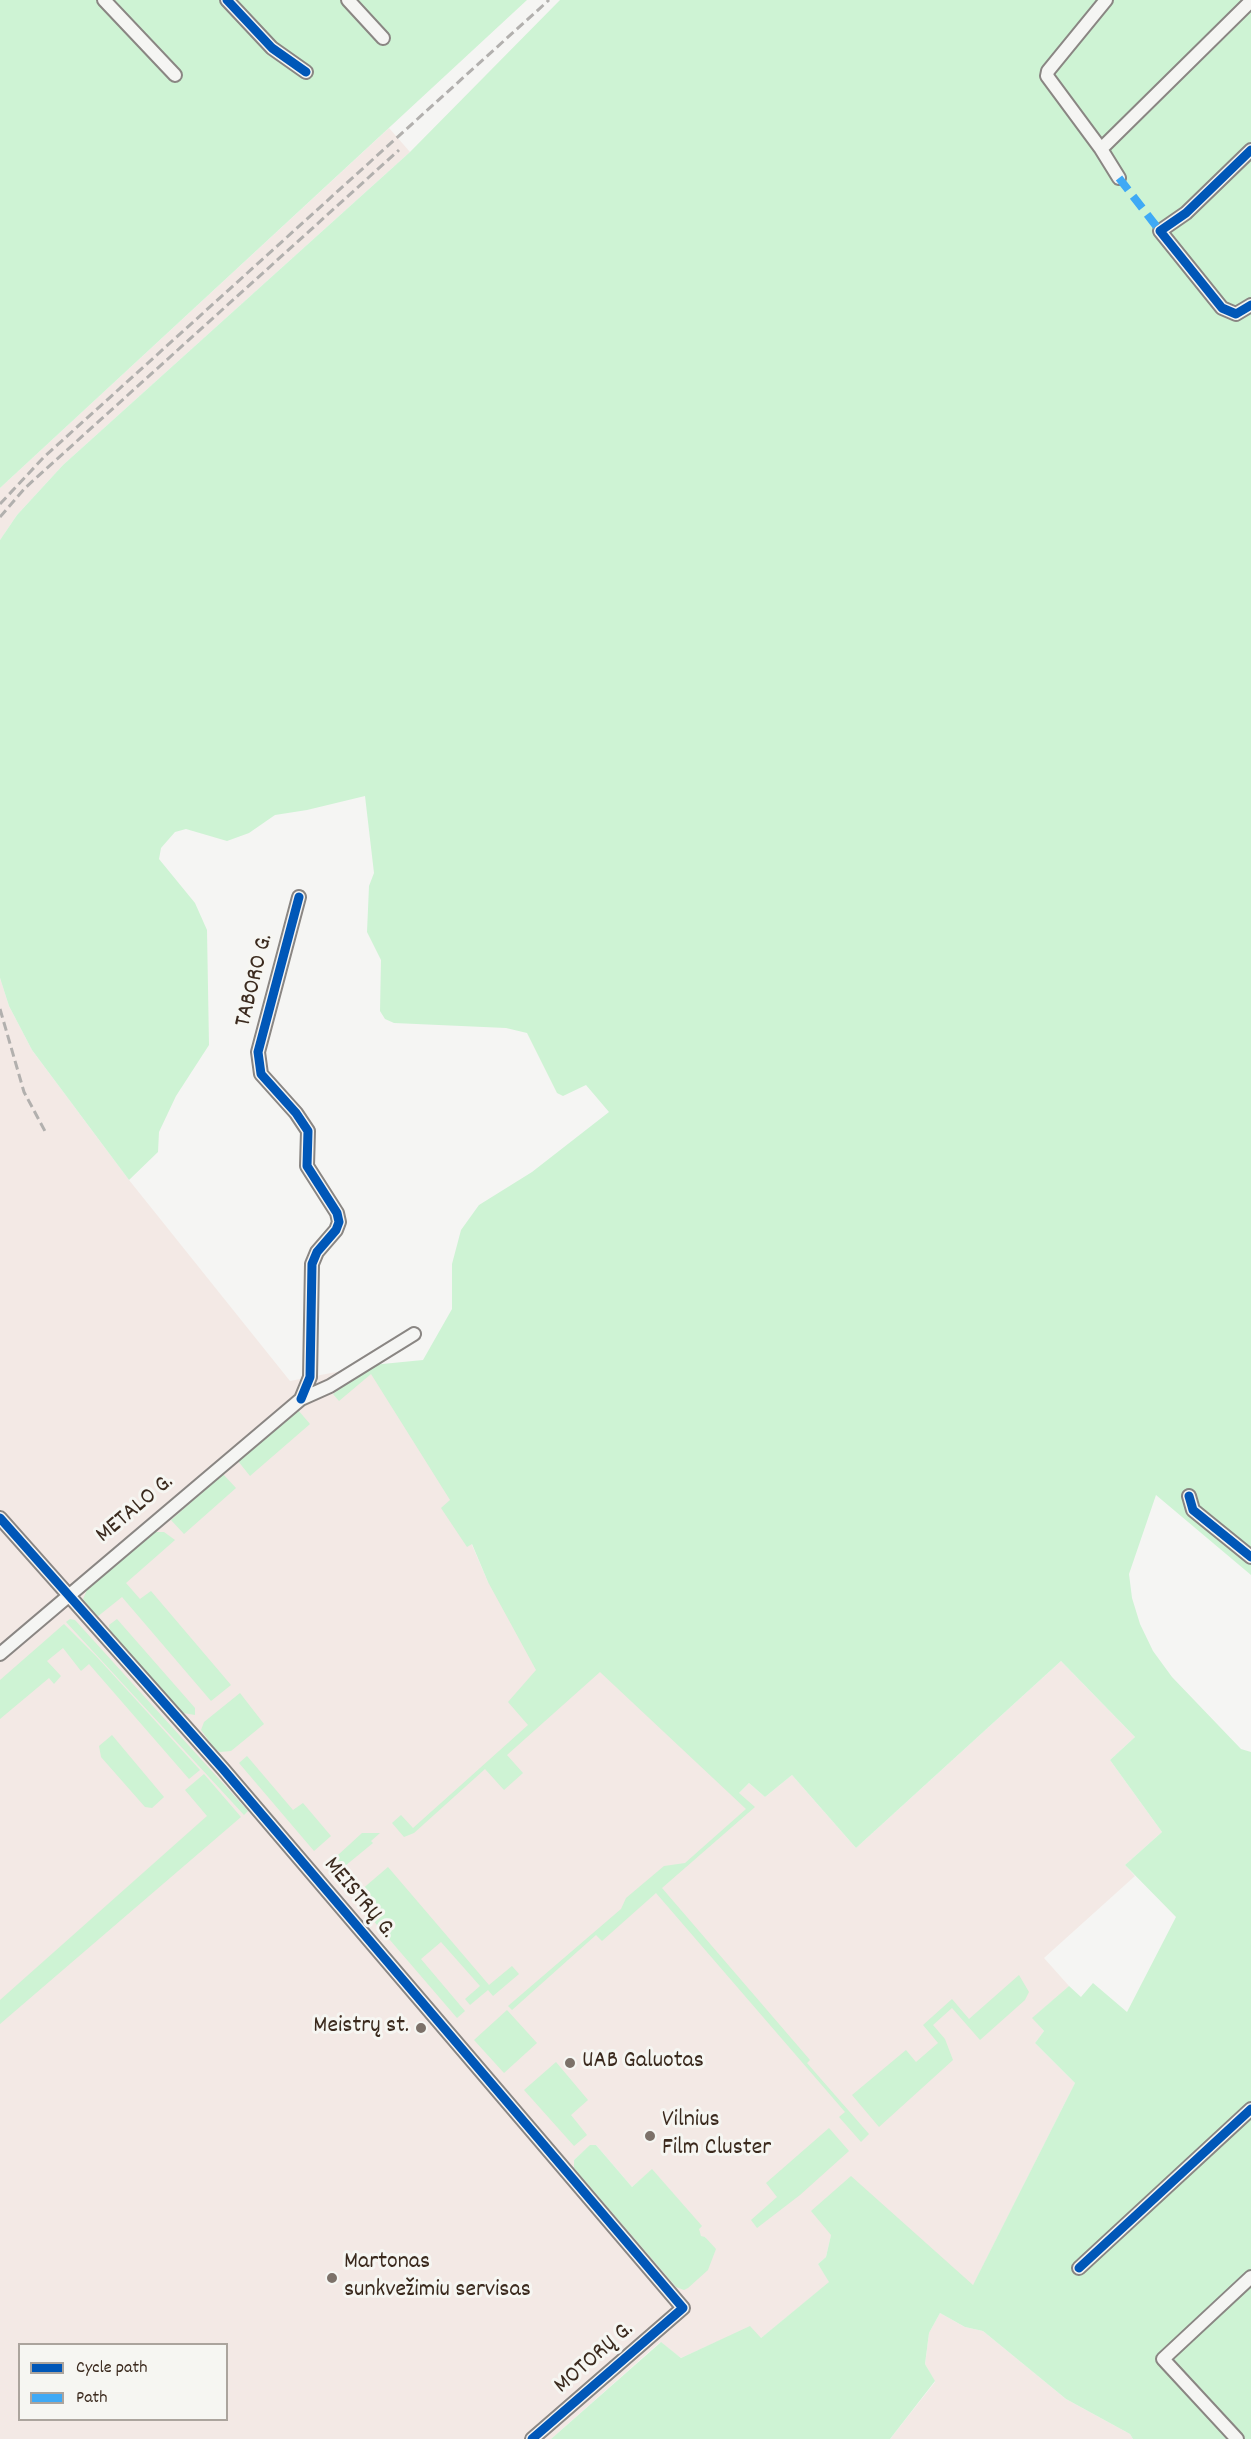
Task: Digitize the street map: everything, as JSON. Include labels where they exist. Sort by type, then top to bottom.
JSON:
[{"type":"street","points":[[104,0],[175,75]]},
{"type":"street","points":[[227,0],[272,48],[306,72]]},
{"type":"street","points":[[348,0],[383,38]]},
{"type":"street","points":[[1106,0],[1048,71],[1047,76],[1101,149],[1119,178]]},
{"type":"street","points":[[1101,149],[1251,1]]},
{"type":"street","points":[[1251,150],[1186,213],[1160,231],[1221,308],[1236,314],[1251,305]]},
{"type":"street","name":"TABORO G.","points":[[299,897],[258,1052],[261,1074],[296,1113],[308,1131],[308,1166],[337,1213],[339,1222],[336,1230],[317,1252],[312,1264],[310,1377],[301,1399]]},
{"type":"street","name":"METALO G.","points":[[0,1654],[301,1399],[330,1386],[414,1334]]},
{"type":"street","points":[[1189,1496],[1189,1503],[1193,1510],[1251,1557]]},
{"type":"street","name":"MEISTRŲ G.","points":[[0,1518],[223,1769],[683,2308]]},
{"type":"street","points":[[1079,2268],[1251,2109]]},
{"type":"street","points":[[1237,2439],[1163,2359],[1251,2277]]},
{"type":"street","name":"MOTORŲ G.","points":[[532,2439],[683,2308]]},
{"type":"shaded area","points":[[389,128],[410,152],[63,465],[17,515],[0,540],[0,488]]},
{"type":"shaded area","points":[[0,978],[9,1006],[32,1050],[129,1180],[290,1381],[372,1365],[440,1471],[488,1582],[602,1666],[739,1793],[749,1783],[765,1797],[792,1775],[856,1848],[1061,1661],[1135,1737],[1110,1760],[1162,1832],[1125,1865],[1135,1876],[1044,1958],[1069,1986],[1033,2018],[1044,2031],[1035,2043],[1075,2083],[973,2286],[831,2235],[826,2257],[818,2264],[830,2282],[760,2339],[750,2327],[681,2358],[660,2342],[551,2439],[0,2439]],"holes":[[[591,2145],[596,2145],[632,2187],[652,2170],[701,2226],[698,2229],[701,2237],[706,2237],[676,2287],[574,2160]]]},
{"type":"shaded area","points":[[940,2313],[965,2327],[983,2331],[1066,2399],[1130,2434],[1133,2439],[890,2439],[935,2382],[925,2364],[929,2333]]},
{"type":"green space","points":[[0,0],[527,0],[0,488]]},
{"type":"green space","points":[[560,0],[1251,0],[1251,1575],[1156,1495],[1129,1574],[1132,1598],[1140,1624],[1153,1651],[1172,1677],[1241,1749],[1251,1752],[1251,2439],[1133,2439],[1130,2434],[1066,2399],[983,2331],[965,2327],[940,2313],[929,2333],[925,2364],[935,2381],[890,2439],[551,2439],[661,2342],[681,2358],[750,2326],[761,2338],[829,2282],[818,2264],[826,2257],[831,2235],[811,2211],[851,2176],[973,2285],[1075,2083],[1035,2043],[1044,2031],[1032,2018],[1069,1986],[1081,1997],[1093,1983],[1127,2012],[1176,1917],[1125,1865],[1162,1832],[1110,1760],[1135,1737],[1061,1661],[856,1848],[792,1775],[765,1797],[749,1783],[739,1793],[755,1807],[662,1888],[810,2060],[807,2063],[869,2134],[861,2142],[839,2117],[845,2112],[656,1893],[602,1941],[596,1935],[512,2010],[508,2006],[621,1909],[626,1898],[664,1866],[685,1863],[746,1809],[600,1672],[507,1755],[523,1773],[504,1790],[485,1769],[414,1833],[404,1837],[392,1823],[401,1815],[413,1828],[528,1725],[508,1702],[536,1670],[488,1582],[472,1544],[467,1547],[441,1508],[450,1500],[371,1374],[339,1401],[333,1394],[372,1365],[423,1360],[452,1309],[452,1264],[461,1230],[479,1205],[532,1172],[609,1112],[586,1085],[563,1096],[557,1093],[527,1033],[506,1028],[394,1023],[385,1019],[380,1011],[381,960],[367,932],[369,886],[374,873],[365,796],[275,815],[249,833],[227,841],[186,829],[175,832],[161,848],[159,859],[195,903],[207,930],[209,1045],[176,1096],[159,1132],[158,1152],[129,1180],[32,1050],[9,1006],[0,978],[0,540],[17,515],[63,465],[410,152]]},
{"type":"green space","points":[[298,1410],[310,1424],[250,1476],[238,1461]]},
{"type":"green space","points":[[223,1474],[236,1488],[184,1534],[171,1520]]},
{"type":"green space","points":[[155,1532],[164,1532],[175,1540],[126,1583],[140,1599],[151,1591],[231,1685],[211,1701],[122,1597],[97,1617],[83,1599],[87,1590]]},
{"type":"green space","points":[[70,1619],[75,1620],[248,1811],[244,1815],[66,1622]]},
{"type":"green space","points":[[117,1619],[195,1708],[195,1715],[183,1713],[110,1631],[109,1625]]},
{"type":"green space","points":[[64,1624],[200,1770],[189,1779],[89,1664],[81,1671],[63,1648],[47,1661],[61,1676],[54,1684],[49,1678],[0,1719],[0,1680]]},
{"type":"green space","points":[[240,1693],[264,1724],[231,1751],[220,1752],[215,1749],[201,1730],[204,1722]]},
{"type":"green space","points":[[112,1735],[164,1797],[152,1808],[145,1807],[101,1757],[99,1746]]},
{"type":"green space","points":[[247,1756],[293,1810],[303,1803],[331,1836],[314,1851],[239,1763]]},
{"type":"green space","points":[[204,1774],[241,1817],[0,2024],[0,2000],[207,1816],[185,1790]]},
{"type":"green space","points":[[362,1833],[380,1833],[371,1841],[373,1843],[334,1875],[326,1866]]},
{"type":"green space","points":[[388,1867],[489,1985],[512,1966],[519,1974],[493,1996],[488,1990],[470,2005],[465,1999],[480,1986],[441,1942],[421,1959],[465,2011],[457,2018],[353,1897]]},
{"type":"green space","points":[[1019,1975],[1029,1992],[1025,2000],[980,2040],[952,2008],[933,2025],[945,2039],[953,2060],[879,2127],[852,2095],[906,2050],[916,2062],[938,2043],[923,2025],[952,1999],[969,2019]]},
{"type":"green space","points":[[507,2010],[537,2043],[504,2073],[474,2040]]},
{"type":"green space","points":[[556,2062],[588,2100],[571,2115],[587,2135],[574,2146],[524,2090]]},
{"type":"green space","points":[[829,2128],[849,2151],[800,2195],[757,2228],[751,2220],[777,2197],[766,2183]]},
{"type":"green space","points":[[590,2145],[596,2145],[632,2187],[652,2169],[702,2226],[699,2229],[701,2236],[705,2237],[716,2249],[708,2270],[688,2288],[684,2290],[676,2287],[574,2168],[574,2160]]},
{"type":"railway","points":[[0,504],[44,457],[549,0]]},
{"type":"railway","points":[[0,517],[25,488],[399,150]]},
{"type":"railway","points":[[0,1009],[24,1092],[46,1133]]},
{"type":"marked path","points":[[1119,178],[1160,231]]},
{"type":"cycle path","points":[[227,0],[272,48],[306,72]]},
{"type":"cycle path","points":[[1251,150],[1186,213],[1160,231],[1222,308],[1236,314],[1251,305]]},
{"type":"cycle path","points":[[299,897],[258,1052],[261,1074],[296,1113],[308,1131],[307,1166],[337,1213],[339,1222],[336,1230],[317,1252],[312,1264],[310,1377],[301,1399]]},
{"type":"cycle path","points":[[1189,1496],[1193,1510],[1251,1557]]},
{"type":"cycle path","points":[[0,1518],[223,1769],[683,2308],[532,2439]]},
{"type":"cycle path","points":[[1079,2268],[1251,2109]]},
{"type":"place","name":"Meistrų st.","points":[[421,2028]]},
{"type":"place","name":"UAB Galuotas","points":[[570,2063]]},
{"type":"place","name":"Vilnius Film Cluster","points":[[650,2136]]},
{"type":"place","name":"Martonas sunkvežimiu servisas","points":[[332,2278]]}]
